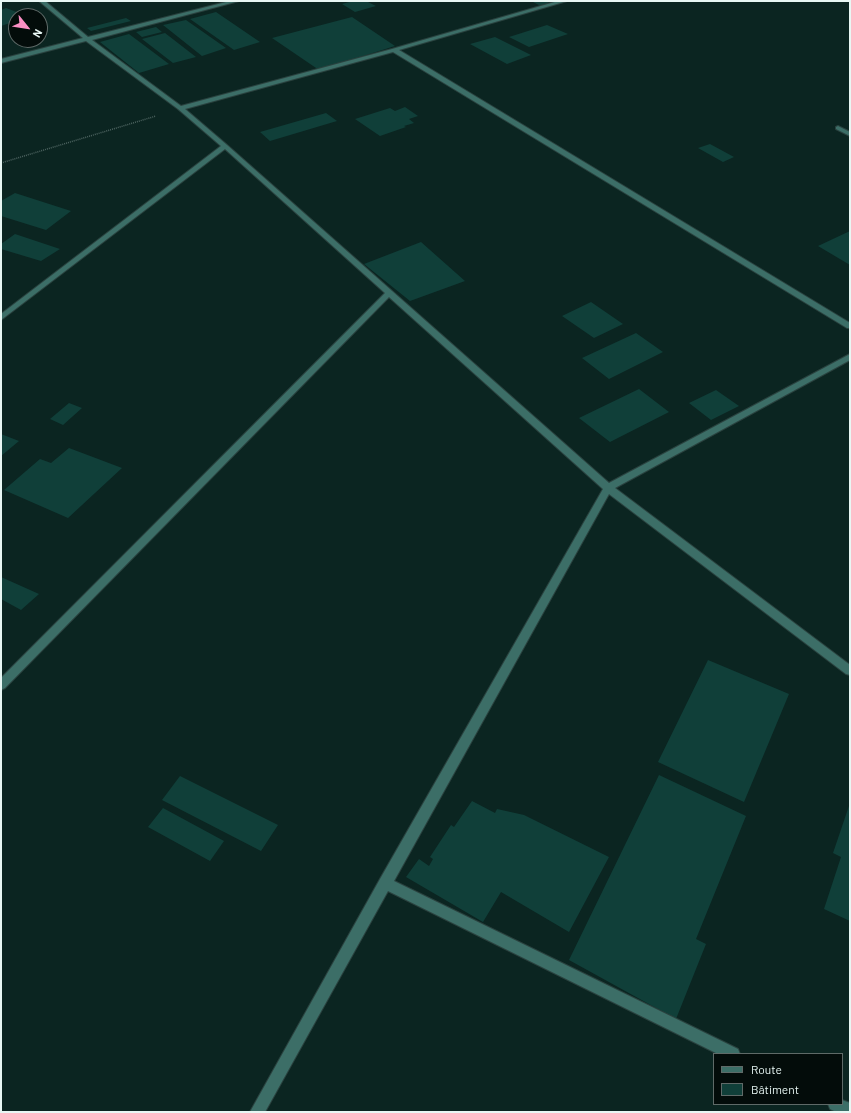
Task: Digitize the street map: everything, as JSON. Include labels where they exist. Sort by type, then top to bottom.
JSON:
[{"type":"street","points":[[42,1],[86,38],[180,108],[225,146],[608,488],[850,671]]},
{"type":"street","points":[[1,61],[86,38],[236,1]]},
{"type":"street","points":[[180,108],[394,50],[564,1]]},
{"type":"street","points":[[394,50],[850,326]]},
{"type":"street","points":[[838,128],[850,134]]},
{"type":"street","points":[[1,318],[225,146]]},
{"type":"street","points":[[1,685],[389,293]]},
{"type":"street","points":[[257,1112],[608,488],[850,357]]},
{"type":"street","points":[[385,883],[731,1053]]},
{"type":"street","points":[[837,1105],[850,1111]]},
{"type":"path","points":[[1,163],[180,108]]},
{"type":"building","points":[[353,1],[366,1],[376,6],[355,12],[342,4]]},
{"type":"building","points":[[531,1],[547,1],[550,4],[543,7]]},
{"type":"building","points":[[8,9],[8,24],[1,26],[1,10]]},
{"type":"building","points":[[216,12],[260,42],[234,50],[190,19]]},
{"type":"building","points":[[352,17],[395,46],[319,70],[272,38]]},
{"type":"building","points":[[126,18],[131,21],[91,31],[87,28]]},
{"type":"building","points":[[186,20],[226,48],[202,56],[163,25]]},
{"type":"building","points":[[547,25],[568,34],[529,47],[509,37]]},
{"type":"building","points":[[156,27],[162,32],[142,37],[136,32]]},
{"type":"building","points":[[165,33],[196,57],[173,63],[142,39]]},
{"type":"building","points":[[129,34],[169,64],[139,73],[100,42]]},
{"type":"building","points":[[495,37],[531,55],[507,64],[470,44]]},
{"type":"building","points":[[405,107],[418,116],[409,119],[414,123],[380,136],[355,119],[390,108],[395,111]]},
{"type":"building","points":[[326,113],[337,121],[270,141],[260,132]]},
{"type":"building","points":[[710,144],[734,157],[723,162],[698,148]]},
{"type":"building","points":[[15,193],[71,211],[46,230],[1,216],[1,201]]},
{"type":"building","points":[[850,231],[850,265],[818,246]]},
{"type":"building","points":[[15,234],[60,249],[41,261],[1,249],[1,244]]},
{"type":"building","points":[[421,242],[465,281],[410,301],[364,264]]},
{"type":"building","points":[[591,302],[623,324],[594,338],[562,316]]},
{"type":"building","points":[[636,333],[663,352],[609,379],[582,358]]},
{"type":"building","points":[[639,389],[669,412],[610,442],[579,418]]},
{"type":"building","points":[[716,390],[739,406],[711,420],[689,403]]},
{"type":"building","points":[[69,403],[82,408],[63,425],[50,419]]},
{"type":"building","points":[[1,434],[19,441],[1,456]]},
{"type":"building","points":[[69,448],[122,468],[68,518],[4,490],[40,459],[51,463]]},
{"type":"building","points":[[1,577],[39,594],[21,610],[1,599]]},
{"type":"building","points":[[708,660],[789,694],[744,802],[658,762]]},
{"type":"building","points":[[659,775],[746,816],[696,939],[706,944],[676,1019],[569,960]]},
{"type":"building","points":[[180,776],[278,825],[261,851],[162,800]]},
{"type":"building","points":[[472,801],[495,813],[497,809],[524,815],[609,857],[569,932],[501,892],[483,922],[406,877],[419,859],[429,866],[433,859],[430,857],[451,825],[454,827]]},
{"type":"building","points":[[850,803],[850,921],[824,909],[841,857],[833,853]]},
{"type":"building","points":[[163,808],[224,841],[210,861],[148,827]]}]
